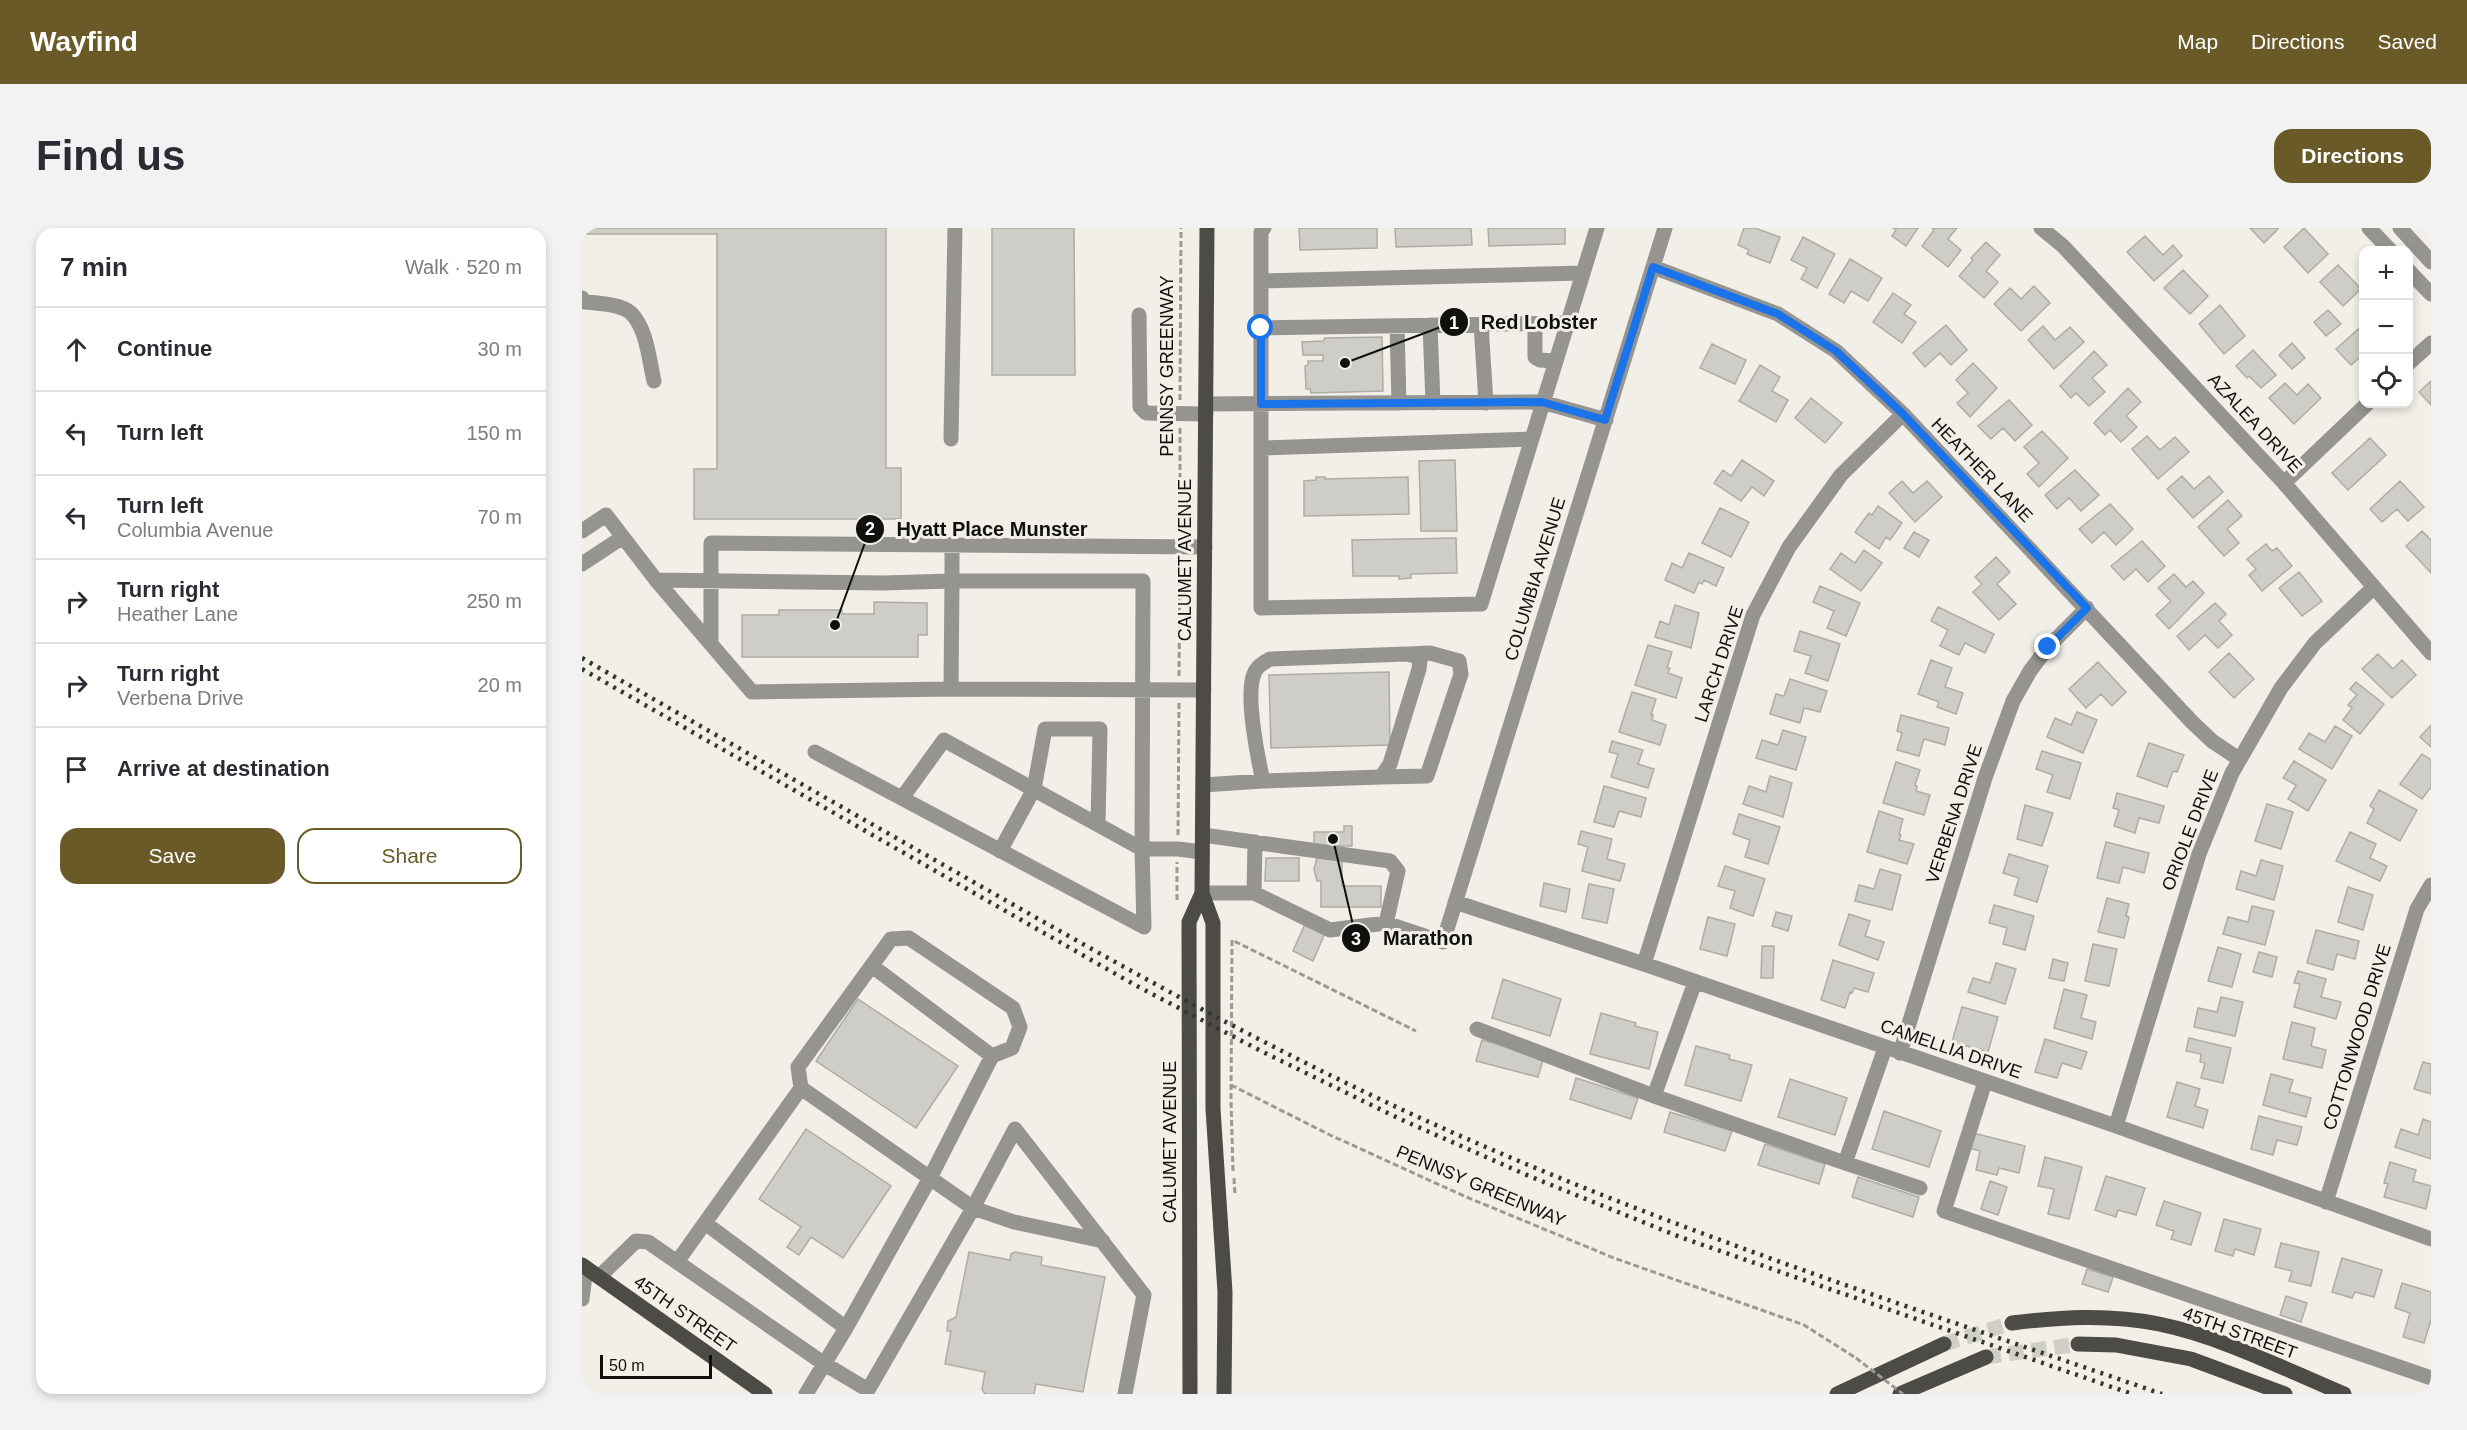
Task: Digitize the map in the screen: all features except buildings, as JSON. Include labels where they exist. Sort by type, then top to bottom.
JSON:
[{"type":"main road","name":"CALUMET AVENUE","points":[[1207,228],[1202,893],[1213,922],[1213,1109],[1225,1292],[1224,1394]]},
{"type":"main road","name":"CALUMET AVENUE","points":[[1190,1394],[1189,922],[1202,893]]},
{"type":"main road","name":"45TH STREET","points":[[584,1267],[765,1394]]},
{"type":"main road","name":"45TH STREET","points":[[2012,1323],[2066,1317],[2115,1318],[2159,1324],[2202,1336],[2344,1394]]},
{"type":"main road","points":[[1837,1394],[1944,1344]]},
{"type":"main road","points":[[2078,1344],[2116,1345],[2191,1359],[2285,1394]]},
{"type":"main road","points":[[1901,1394],[1986,1357]]},
{"type":"street","points":[[951,439],[955,228]]},
{"type":"street","points":[[1264,228],[1261,232],[1261,608],[1481,604],[1597,228]]},
{"type":"street","name":"COLUMBIA AVENUE","points":[[1386,923],[1443,942],[1665,228]]},
{"type":"street","name":"AZALEA DRIVE","points":[[2041,228],[2063,246],[2284,483],[2431,653]]},
{"type":"street","points":[[2369,228],[2386,246]]},
{"type":"street","points":[[2400,228],[2431,262]]},
{"type":"street","name":"HEATHER LANE","points":[[1653,267],[1778,314],[1836,351],[1903,414],[2203,733],[2240,759]]},
{"type":"street","points":[[1261,281],[1582,273]]},
{"type":"street","points":[[2413,274],[2431,294]]},
{"type":"street","points":[[582,298],[585,302],[612,305],[630,312],[642,330],[654,381]]},
{"type":"street","points":[[1139,315],[1140,407],[1146,413],[1180,414],[1261,404],[1542,402],[1605,420]]},
{"type":"street","points":[[1261,328],[1566,323]]},
{"type":"street","points":[[1481,324],[1486,403]]},
{"type":"street","points":[[1535,324],[1535,357],[1555,362]]},
{"type":"street","points":[[1430,325],[1433,403]]},
{"type":"street","points":[[1397,326],[1399,403]]},
{"type":"street","points":[[2413,360],[2431,343]]},
{"type":"street","points":[[2284,483],[2363,408]]},
{"type":"street","name":"LARCH DRIVE","points":[[1644,964],[1753,615],[1789,547],[1841,475],[1903,414]]},
{"type":"street","points":[[1261,448],[1532,439]]},
{"type":"street","points":[[582,531],[606,515],[656,580],[752,692],[951,689],[1204,690]]},
{"type":"street","points":[[582,564],[623,537]]},
{"type":"street","points":[[711,644],[711,543],[1205,547]]},
{"type":"street","points":[[951,689],[952,544]]},
{"type":"street","points":[[656,580],[1143,581],[1144,927],[815,752]]},
{"type":"street","name":"ORIOLE DRIVE","points":[[2116,1126],[2199,854],[2240,759],[2281,688],[2315,643],[2373,588]]},
{"type":"street","name":"VERBENA DRIVE","points":[[1900,1053],[1985,778],[2013,701],[2030,671],[2048,647],[2087,608]]},
{"type":"street","points":[[1203,785],[1427,776],[1461,674],[1460,661],[1430,653],[1270,659],[1260,665],[1253,676],[1251,686],[1254,732],[1263,782]]},
{"type":"street","points":[[1381,777],[1390,764],[1419,669],[1420,661],[1415,656],[1406,654]]},
{"type":"street","points":[[1000,851],[1034,789],[1045,729],[1100,729],[1098,824]]},
{"type":"street","points":[[902,798],[944,740],[1142,849],[1202,852]]},
{"type":"street","points":[[1202,893],[1254,893],[1330,930],[1386,923],[1398,871],[1390,861],[1203,835]]},
{"type":"street","points":[[1254,893],[1255,842]]},
{"type":"street","name":"COTTONWOOD DRIVE","points":[[2326,1203],[2417,909],[2431,885]]},
{"type":"street","name":"CAMELLIA DRIVE","points":[[1455,902],[1644,964],[2116,1126],[2431,1239]]},
{"type":"street","points":[[677,1262],[801,1088],[798,1067],[891,939],[909,938],[1014,1008],[1020,1028],[1012,1048],[992,1056],[930,1178],[846,1328],[806,1394]]},
{"type":"street","points":[[872,966],[992,1056]]},
{"type":"street","points":[[1654,1096],[1695,982]]},
{"type":"street","points":[[1477,1029],[1654,1096],[1920,1188]]},
{"type":"street","points":[[1845,1163],[1885,1048]]},
{"type":"street","points":[[1985,1082],[1944,1211],[2431,1378]]},
{"type":"street","points":[[801,1088],[973,1208],[1014,1222],[1103,1241]]},
{"type":"street","points":[[600,1277],[636,1241],[648,1242],[823,1363],[872,1392],[1015,1129],[1144,1294],[1125,1394]]},
{"type":"street","points":[[705,1223],[846,1328]]},
{"type":"street","points":[[582,1299],[584,1267]]},
{"type":"path","name":"PENNSY GREENWAY","points":[[1177,900],[1181,228]]},
{"type":"path","name":"PENNSY GREENWAY","points":[[1416,1031],[1233,940],[1231,1084],[1330,1135],[1464,1196],[1614,1258],[1804,1325],[1856,1358],[1901,1394]]},
{"type":"tunnel","points":[[1944,1344],[2012,1323]]},
{"type":"tunnel","points":[[1986,1357],[2078,1344]]},
{"type":"railway","points":[[582,658],[1127,968],[1237,1028],[1405,1111],[1591,1191],[1685,1227],[1875,1296],[2162,1394]]},
{"type":"railway","points":[[582,669],[1135,985],[1261,1051],[1400,1119],[1529,1176],[1680,1237],[2132,1394]]},
{"type":"place","name":"Red Lobster","points":[[1345,363]]},
{"type":"place","name":"Hyatt Place Munster","points":[[835,625]]},
{"type":"place","name":"Marathon","points":[[1333,839]]},
{"type":"route","points":[[1261,328],[1261,404],[1542,402],[1605,420],[1653,267],[1778,314],[1836,351],[1903,414],[2087,608],[2048,647]]}]
